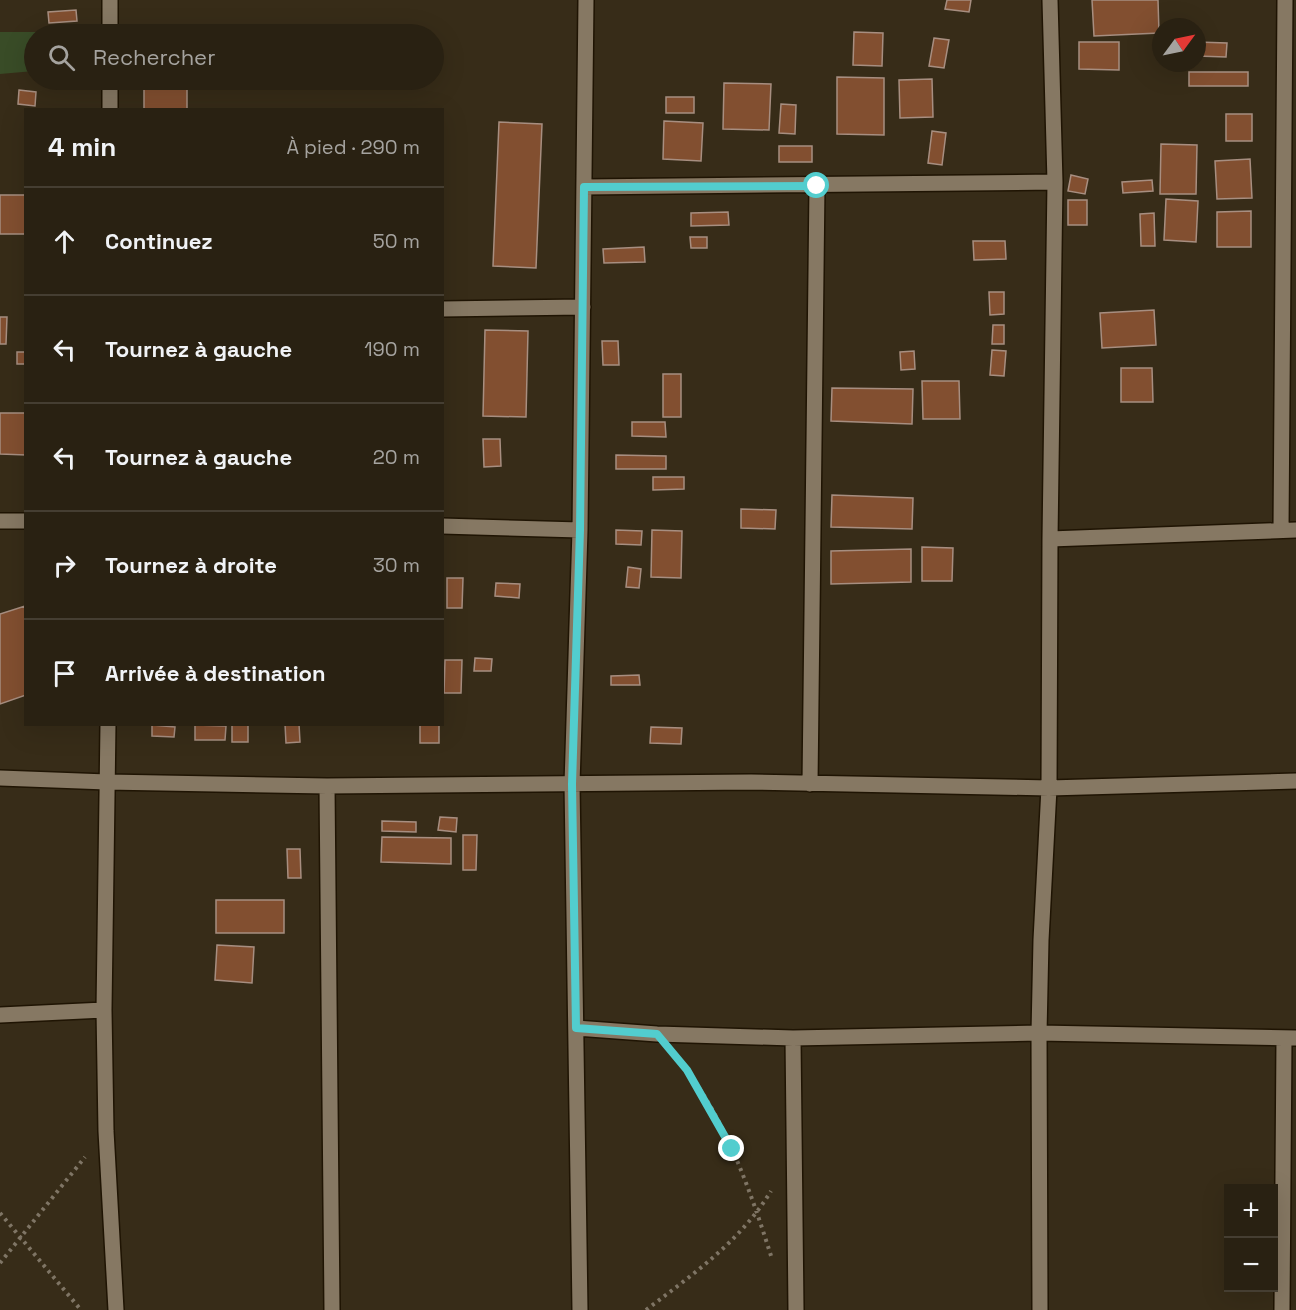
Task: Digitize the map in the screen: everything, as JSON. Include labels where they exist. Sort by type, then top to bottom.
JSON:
[{"type":"street","points":[[110,0],[110,24]]},
{"type":"street","points":[[580,1310],[572,784],[580,530],[586,0]]},
{"type":"street","points":[[1040,1310],[1039,1033],[1049,788],[1054,182],[1050,0]]},
{"type":"street","points":[[1050,539],[1288,530],[1285,0]]},
{"type":"street","points":[[110,90],[110,108]]},
{"type":"street","points":[[584,187],[1054,182]]},
{"type":"street","points":[[810,784],[817,186]]},
{"type":"street","points":[[444,309],[583,307]]},
{"type":"street","points":[[0,521],[24,520]]},
{"type":"street","points":[[444,526],[580,530]]},
{"type":"street","points":[[108,726],[104,1010],[106,1131],[116,1310]]},
{"type":"street","points":[[0,778],[327,786],[810,784],[1049,788],[1296,781]]},
{"type":"street","points":[[327,786],[332,1310]]},
{"type":"street","points":[[0,1015],[104,1010]]},
{"type":"street","points":[[576,1028],[657,1034],[793,1038],[1039,1033],[1290,1038],[1282,1310]]},
{"type":"street","points":[[793,1038],[796,1310]]},
{"type":"path","points":[[657,1034],[687,1070],[732,1149],[758,1214],[774,1267]]},
{"type":"path","points":[[0,1263],[106,1131]]},
{"type":"path","points":[[646,1310],[717,1255],[758,1214],[772,1190]]},
{"type":"path","points":[[0,1213],[81,1310]]},
{"type":"green space","points":[[0,32],[24,32],[24,72],[0,74]]},
{"type":"building","points":[[947,0],[971,0],[969,12],[945,9]]},
{"type":"building","points":[[1092,0],[1158,0],[1159,18],[1152,18],[1152,33],[1094,36]]},
{"type":"building","points":[[76,10],[77,21],[49,23],[48,12]]},
{"type":"building","points":[[854,32],[883,33],[882,66],[853,65]]},
{"type":"building","points":[[934,38],[949,40],[944,68],[929,66]]},
{"type":"building","points":[[1079,42],[1119,42],[1119,70],[1079,69]]},
{"type":"building","points":[[1206,42],[1227,43],[1226,57],[1206,56]]},
{"type":"building","points":[[1189,72],[1248,72],[1248,86],[1189,86]]},
{"type":"building","points":[[837,77],[884,78],[884,135],[837,134]]},
{"type":"building","points":[[932,79],[933,117],[900,118],[899,80]]},
{"type":"building","points":[[724,83],[771,84],[769,130],[723,129]]},
{"type":"building","points":[[19,90],[36,92],[35,106],[18,104]]},
{"type":"building","points":[[144,90],[187,90],[187,108],[144,108]]},
{"type":"building","points":[[666,97],[694,97],[694,113],[666,113]]},
{"type":"building","points":[[781,104],[796,105],[795,134],[779,133]]},
{"type":"building","points":[[1226,114],[1252,114],[1252,141],[1226,141]]},
{"type":"building","points":[[664,121],[703,123],[701,161],[663,159]]},
{"type":"building","points":[[499,122],[542,124],[536,268],[493,266]]},
{"type":"building","points":[[932,131],[946,133],[942,165],[928,163]]},
{"type":"building","points":[[1161,144],[1197,145],[1196,194],[1160,194]]},
{"type":"building","points":[[779,146],[812,146],[812,162],[779,162]]},
{"type":"building","points":[[1250,159],[1252,198],[1217,199],[1215,161]]},
{"type":"building","points":[[1071,175],[1088,179],[1085,194],[1068,191]]},
{"type":"building","points":[[1152,180],[1153,191],[1123,193],[1122,182]]},
{"type":"building","points":[[0,195],[24,195],[24,234],[0,234]]},
{"type":"building","points":[[1166,199],[1198,201],[1196,242],[1164,240]]},
{"type":"building","points":[[1068,200],[1087,200],[1087,225],[1068,225]]},
{"type":"building","points":[[1251,211],[1251,247],[1217,247],[1217,212]]},
{"type":"building","points":[[728,212],[729,225],[691,226],[691,213]]},
{"type":"building","points":[[1154,213],[1155,246],[1141,246],[1140,214]]},
{"type":"building","points":[[690,237],[707,237],[707,248],[691,248]]},
{"type":"building","points":[[973,241],[1005,241],[1006,259],[974,260]]},
{"type":"building","points":[[644,247],[645,262],[604,263],[603,249]]},
{"type":"building","points":[[989,292],[1004,292],[1004,314],[990,315]]},
{"type":"building","points":[[1154,310],[1156,345],[1102,348],[1100,313]]},
{"type":"building","points":[[0,317],[7,317],[6,344],[0,344]]},
{"type":"building","points":[[993,325],[1004,325],[1004,344],[992,344]]},
{"type":"building","points":[[485,330],[528,331],[526,417],[483,416]]},
{"type":"building","points":[[602,341],[618,341],[619,365],[603,365]]},
{"type":"building","points":[[992,350],[1006,351],[1004,376],[990,375]]},
{"type":"building","points":[[914,351],[915,369],[901,370],[900,352]]},
{"type":"building","points":[[17,352],[24,352],[24,364],[17,364]]},
{"type":"building","points":[[1121,368],[1152,368],[1153,402],[1121,402]]},
{"type":"building","points":[[663,374],[681,374],[681,417],[663,417]]},
{"type":"building","points":[[922,381],[959,381],[960,419],[923,419]]},
{"type":"building","points":[[832,388],[913,389],[912,424],[831,421]]},
{"type":"building","points":[[0,413],[24,413],[24,455],[0,454]]},
{"type":"building","points":[[632,422],[665,422],[666,437],[632,436]]},
{"type":"building","points":[[483,439],[500,439],[501,466],[484,467]]},
{"type":"building","points":[[616,455],[666,456],[666,469],[616,469]]},
{"type":"building","points":[[653,477],[684,477],[684,489],[653,490]]},
{"type":"building","points":[[832,495],[913,498],[912,529],[831,527]]},
{"type":"building","points":[[741,509],[776,510],[775,529],[741,528]]},
{"type":"building","points":[[616,530],[642,531],[641,545],[616,544]]},
{"type":"building","points":[[652,530],[682,531],[681,578],[651,577]]},
{"type":"building","points":[[922,547],[953,548],[952,581],[922,581]]},
{"type":"building","points":[[911,549],[911,582],[831,584],[831,551]]},
{"type":"building","points":[[628,567],[641,569],[639,588],[626,587]]},
{"type":"building","points":[[447,578],[463,578],[462,608],[447,608]]},
{"type":"building","points":[[496,583],[520,584],[519,598],[495,596]]},
{"type":"building","points":[[24,606],[24,696],[0,704],[0,614]]},
{"type":"building","points":[[475,658],[492,659],[491,671],[474,671]]},
{"type":"building","points":[[445,660],[462,660],[461,693],[444,693]]},
{"type":"building","points":[[639,675],[640,685],[611,685],[611,676]]},
{"type":"building","points":[[152,726],[175,727],[174,737],[152,736]]},
{"type":"building","points":[[195,726],[226,726],[225,740],[195,740]]},
{"type":"building","points":[[232,726],[248,726],[248,742],[232,742]]},
{"type":"building","points":[[285,726],[299,726],[300,742],[286,743]]},
{"type":"building","points":[[420,726],[439,726],[439,743],[420,743]]},
{"type":"building","points":[[651,727],[682,728],[681,744],[650,743]]},
{"type":"building","points":[[440,817],[457,818],[456,832],[438,830]]},
{"type":"building","points":[[382,821],[416,822],[416,832],[382,831]]},
{"type":"building","points":[[463,835],[477,835],[476,870],[463,870]]},
{"type":"building","points":[[382,837],[451,838],[451,864],[381,862]]},
{"type":"building","points":[[287,849],[300,849],[301,878],[288,878]]},
{"type":"building","points":[[216,900],[284,900],[284,933],[216,933]]},
{"type":"building","points":[[217,945],[254,947],[252,983],[215,980]]},
{"type":"route","points":[[732,1149],[687,1070],[657,1034],[576,1028],[572,784],[580,530],[584,187],[817,186]]}]
